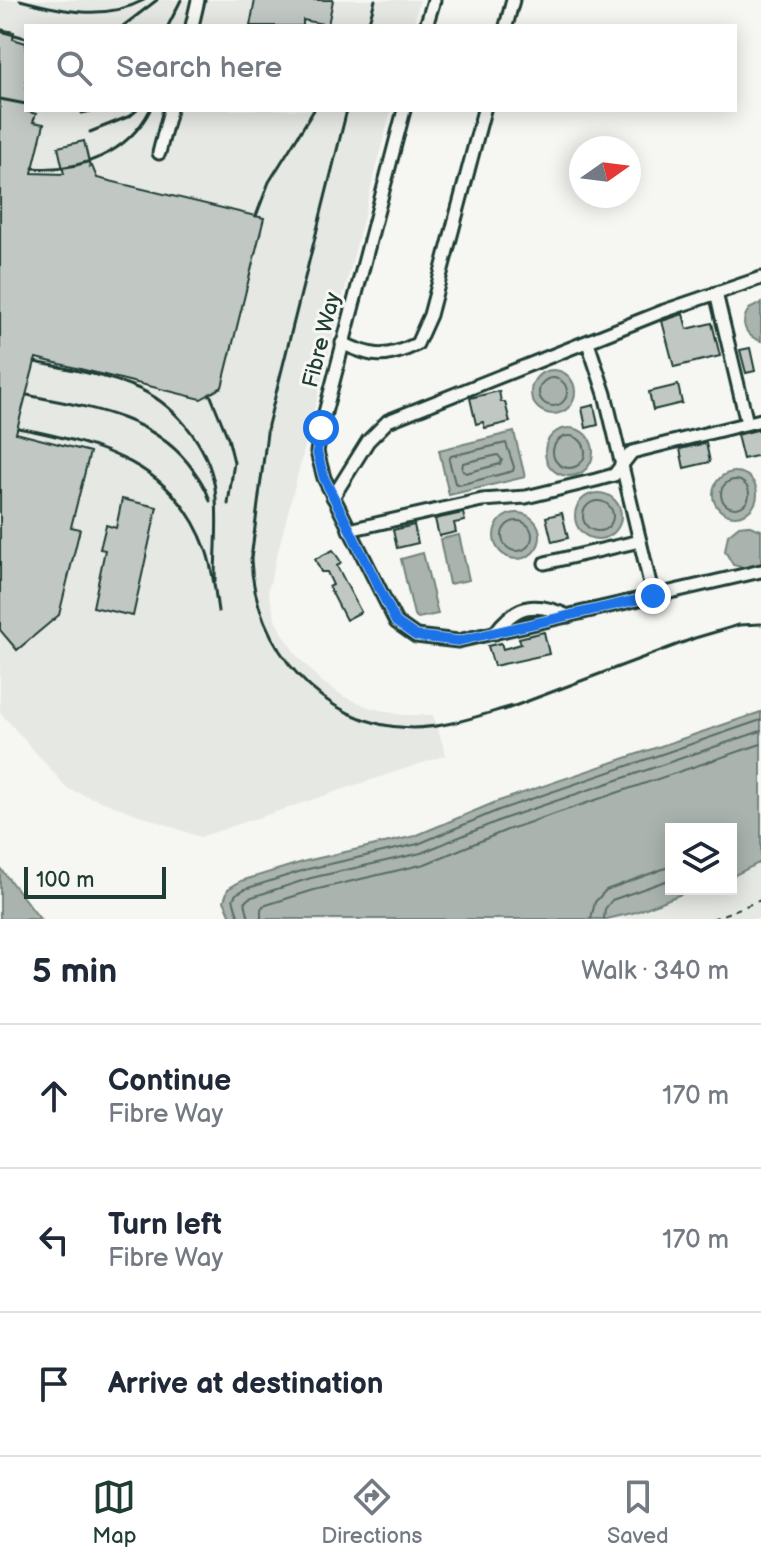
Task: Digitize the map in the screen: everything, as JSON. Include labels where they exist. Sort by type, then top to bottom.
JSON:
[{"type":"lane","points":[[192,24],[198,0]]},
{"type":"lane","points":[[427,24],[434,0]]},
{"type":"lane","points":[[507,24],[513,0]]},
{"type":"lane","points":[[159,153],[169,112]]},
{"type":"lane","name":"Fibre Way","points":[[403,112],[342,343],[317,452],[324,478],[396,622],[416,636],[458,641],[761,571]]},
{"type":"lane","points":[[342,343],[367,354],[397,354],[417,344],[430,315],[483,112]]},
{"type":"lane","points":[[333,497],[368,441],[388,421],[664,311],[761,278]]},
{"type":"lane","points":[[716,293],[747,423]]},
{"type":"lane","points":[[588,343],[602,382],[653,596]]},
{"type":"lane","points":[[349,530],[482,500],[526,497],[596,480],[614,475],[632,452],[761,420]]},
{"type":"lane","points":[[545,563],[640,541]]},
{"type":"path","points":[[712,919],[761,900]]},
{"type":"shaded area","points":[[0,0],[420,0],[414,24],[24,24],[24,112],[390,112],[268,590],[276,622],[297,656],[321,681],[343,696],[371,708],[402,715],[433,715],[446,755],[200,837],[68,789],[0,712]]},
{"type":"shaded area","points":[[761,820],[761,919],[497,919],[665,890],[665,895],[737,895],[737,829]]},
{"type":"water","points":[[761,303],[761,341],[751,336],[745,328],[744,319],[749,309]]},
{"type":"water","points":[[553,370],[569,376],[575,392],[569,408],[553,414],[537,408],[531,392],[537,376]]},
{"type":"water","points":[[569,428],[586,435],[593,452],[586,469],[569,476],[552,469],[545,452],[552,435]]},
{"type":"water","points":[[514,432],[525,477],[449,495],[439,450]]},
{"type":"water","points":[[735,472],[751,478],[757,494],[751,510],[735,516],[719,510],[713,494],[719,478]]},
{"type":"water","points":[[598,493],[614,500],[621,516],[614,532],[598,539],[582,532],[575,516],[582,500]]},
{"type":"water","points":[[517,513],[533,520],[540,536],[533,552],[517,559],[501,552],[494,536],[501,520]]},
{"type":"water","points":[[747,525],[761,530],[761,564],[750,569],[733,565],[725,551],[728,535],[739,526]]},
{"type":"water","points":[[459,535],[469,580],[449,584],[440,539]]},
{"type":"water","points":[[423,553],[438,614],[418,618],[414,615],[401,559]]},
{"type":"water","points":[[761,712],[761,862],[737,874],[737,823],[665,823],[665,895],[679,895],[636,912],[607,919],[236,919],[231,916],[224,901],[228,889],[241,881],[306,861],[415,836],[496,802]]},
{"type":"water","points":[[0,868],[40,919],[0,919]]},
{"type":"building","points":[[255,0],[333,0],[328,24],[303,20],[303,24],[250,24]]},
{"type":"building","points":[[0,29],[14,32],[13,39],[24,42],[24,112],[36,114],[33,122],[44,124],[32,173],[64,174],[58,147],[84,141],[90,167],[97,178],[264,218],[222,387],[201,399],[36,358],[16,433],[90,452],[71,527],[80,529],[59,615],[17,650],[0,630]]},
{"type":"building","points":[[683,314],[687,329],[712,323],[720,356],[674,367],[662,321]]},
{"type":"building","points":[[750,348],[755,371],[746,373],[740,350]]},
{"type":"building","points":[[678,385],[682,403],[653,410],[649,392]]},
{"type":"building","points":[[499,391],[510,422],[485,428],[483,422],[476,424],[470,398]]},
{"type":"building","points":[[594,405],[598,425],[586,428],[582,408]]},
{"type":"building","points":[[761,429],[761,455],[743,459],[737,435]]},
{"type":"building","points":[[706,443],[710,462],[684,468],[680,449]]},
{"type":"building","points":[[122,499],[157,507],[133,616],[93,607],[105,550],[100,549],[106,525],[116,528]]},
{"type":"building","points":[[463,513],[465,521],[454,523],[456,532],[439,536],[435,519]]},
{"type":"building","points":[[562,513],[568,538],[552,542],[546,517]]},
{"type":"building","points":[[414,525],[418,543],[397,548],[393,530]]},
{"type":"building","points":[[333,550],[341,562],[337,566],[361,612],[346,620],[329,587],[333,585],[327,572],[321,572],[315,559]]},
{"type":"building","points":[[544,632],[549,654],[494,666],[488,646],[501,643],[503,649],[521,644],[519,638]]},
{"type":"railway","points":[[20,0],[83,12],[114,10],[144,0]]},
{"type":"railway","points":[[126,24],[157,0]]},
{"type":"railway","points":[[169,24],[181,0]]},
{"type":"railway","points":[[369,24],[375,0]]},
{"type":"railway","points":[[0,31],[24,37]]},
{"type":"railway","points":[[0,99],[24,104]]},
{"type":"railway","points":[[82,113],[86,112]]},
{"type":"railway","points":[[90,132],[135,112]]},
{"type":"railway","points":[[33,168],[68,167],[101,157],[129,138],[149,112]]},
{"type":"railway","points":[[256,216],[269,182],[313,112]]},
{"type":"railway","points":[[346,112],[268,425],[251,559],[255,591],[265,622],[299,676],[322,697],[349,713],[379,724],[412,728],[438,726],[513,706]]},
{"type":"railway","points":[[35,362],[132,386],[161,402],[186,426],[205,456],[215,488],[215,581]]},
{"type":"railway","points":[[210,394],[234,462],[228,504]]},
{"type":"railway","points":[[27,395],[114,415],[154,433],[188,463],[210,501]]},
{"type":"railway","points":[[18,428],[77,442],[131,462],[175,496],[192,520],[206,550],[218,611]]},
{"type":"railway","points":[[504,710],[695,638],[739,625],[761,624]]},
{"type":"route","points":[[321,428],[317,452],[324,478],[396,622],[416,636],[458,641],[653,596]]}]
